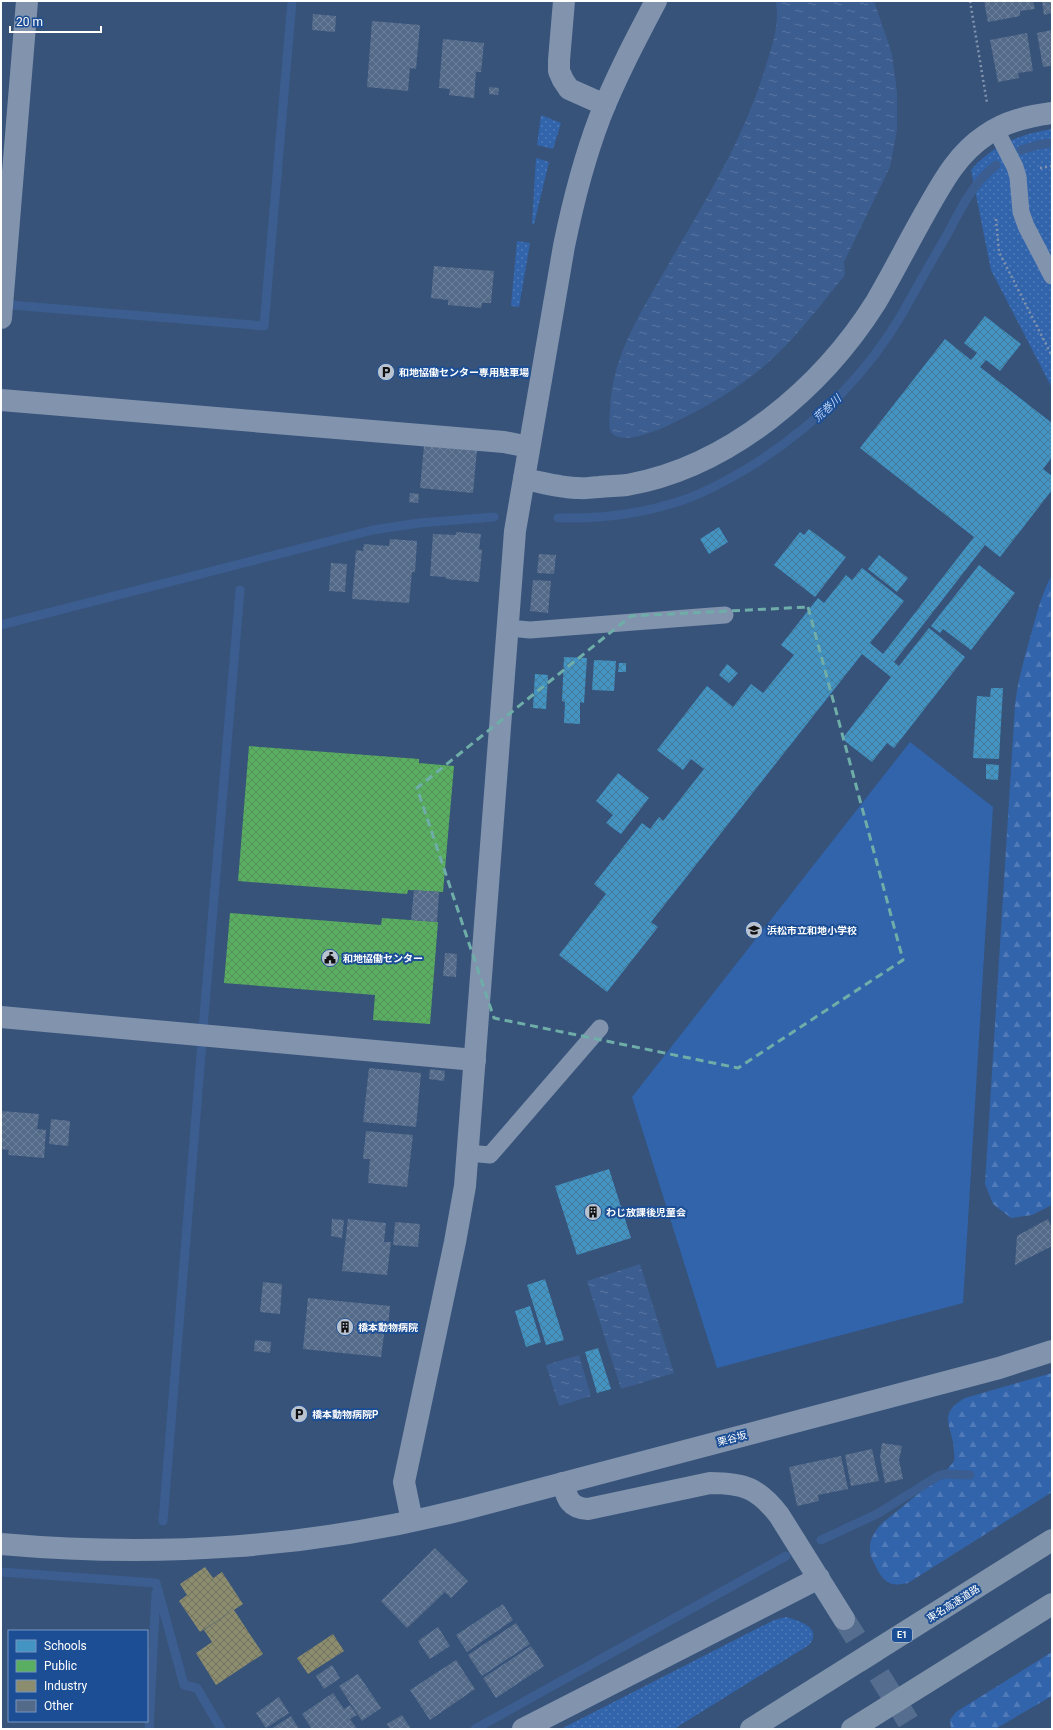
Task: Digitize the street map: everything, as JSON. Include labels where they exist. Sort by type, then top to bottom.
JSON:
[{"type":"highway","name":"東名高速道路","points":[[751,1729],[1052,1540]]},
{"type":"highway","points":[[852,1729],[1052,1604]]},
{"type":"street","points":[[1,318],[27,1]]},
{"type":"street","points":[[564,1],[558,60],[559,71],[563,80],[570,88],[605,105]]},
{"type":"street","points":[[412,1521],[404,1482],[460,1215],[468,1153],[515,531],[564,246],[574,202],[586,158],[605,105],[618,74],[656,1]]},
{"type":"street","points":[[524,479],[578,488],[627,485],[674,473],[718,452],[755,429],[791,402],[823,372],[851,338],[876,301],[952,167],[968,149],[987,134],[1007,124],[1030,116],[1052,114]]},
{"type":"street","points":[[1,400],[504,442],[529,447]]},
{"type":"street","points":[[1,1017],[475,1060]]},
{"type":"street","name":"栗谷坂","points":[[1,1544],[110,1551],[223,1548],[328,1537],[412,1521],[563,1483],[999,1368],[1052,1351]]},
{"type":"street","points":[[563,1483],[566,1496],[571,1503],[579,1509],[588,1509],[710,1483],[730,1483],[750,1488],[767,1499],[779,1515],[844,1619]]},
{"type":"street","points":[[522,1729],[818,1578]]},
{"type":"lane","points":[[996,130],[1015,166],[1018,177],[1023,219],[1052,276]]},
{"type":"lane","points":[[507,628],[530,630],[725,615]]},
{"type":"lane","points":[[468,1153],[490,1155],[600,1028]]},
{"type":"path","points":[[970,1],[988,106]]},
{"type":"path","points":[[998,252],[1052,356]]},
{"type":"highlighted area","points":[[808,607],[903,960],[738,1068],[494,1018],[417,788],[631,616]]},
{"type":"green space","points":[[541,115],[561,123],[553,149],[537,145]]},
{"type":"green space","points":[[1052,129],[1052,388],[991,270],[971,170],[979,161],[998,147],[1029,134]]},
{"type":"green space","points":[[536,158],[549,162],[534,224],[532,224]]},
{"type":"green space","points":[[517,241],[530,243],[519,307],[511,306]]},
{"type":"green space","points":[[1052,575],[1052,1205],[1032,1215],[1011,1218],[993,1204],[985,1184],[1015,705],[1020,675],[1035,620],[1043,594]]},
{"type":"green space","points":[[910,742],[993,807],[963,1303],[717,1368],[632,1097]]},
{"type":"green space","points":[[1052,1373],[1052,1492],[908,1583],[893,1584],[885,1580],[871,1557],[871,1540],[880,1525],[946,1471],[954,1461],[953,1443],[948,1422],[948,1416],[951,1410],[956,1404],[965,1398]]},
{"type":"green space","points":[[786,1617],[803,1623],[812,1630],[813,1639],[809,1645],[674,1729],[561,1729],[774,1620]]},
{"type":"green space","points":[[1052,1652],[1052,1696],[995,1729],[951,1729],[950,1720],[956,1712]]},
{"type":"water","points":[[776,1],[874,1],[892,54],[897,92],[897,130],[890,167],[844,262],[845,275],[805,324],[779,352],[739,386],[694,413],[644,435],[624,438],[617,436],[610,430],[610,409],[612,388],[623,349],[641,312],[723,168],[746,121],[772,46],[777,19]]},
{"type":"water","points":[[640,1264],[674,1373],[621,1389],[587,1281]]},
{"type":"water","points":[[579,1355],[591,1396],[559,1406],[546,1365]]},
{"type":"building: Schools","points":[[985,316],[1021,344],[1000,371],[986,360],[980,367],[1052,423],[1052,457],[1043,469],[1052,476],[1052,490],[1000,557],[985,545],[894,662],[899,666],[929,628],[965,657],[894,748],[887,743],[872,762],[842,739],[891,677],[862,654],[651,922],[658,927],[607,992],[559,955],[606,894],[594,884],[642,823],[650,829],[659,817],[663,821],[704,769],[691,759],[683,770],[657,750],[707,686],[733,707],[751,684],[763,693],[794,655],[781,645],[818,598],[824,603],[846,575],[852,580],[862,568],[904,601],[870,643],[883,654],[974,537],[860,448],[945,339],[971,360],[977,353],[964,343]]},
{"type":"building: Schools","points":[[719,527],[728,542],[709,554],[700,539]]},
{"type":"building: Schools","points":[[809,529],[846,557],[815,597],[774,565],[800,532],[804,535]]},
{"type":"building: Schools","points":[[879,555],[908,578],[897,592],[868,569]]},
{"type":"building: Schools","points":[[979,565],[1015,593],[971,650],[943,629],[940,633],[931,626]]},
{"type":"building: Schools","points":[[564,657],[587,658],[584,703],[580,702],[580,724],[564,723],[565,702],[562,701]]},
{"type":"building: Schools","points":[[594,660],[616,661],[614,691],[592,690]]},
{"type":"building: Schools","points":[[619,663],[626,663],[626,672],[618,672]]},
{"type":"building: Schools","points":[[727,664],[738,673],[729,683],[719,675]]},
{"type":"building: Schools","points":[[535,674],[548,675],[546,709],[533,708]]},
{"type":"building: Schools","points":[[991,688],[1003,688],[999,759],[973,758],[977,696],[990,697]]},
{"type":"building: Schools","points":[[986,764],[999,765],[998,780],[986,779]]},
{"type":"building: Schools","points":[[618,773],[649,798],[621,834],[606,823],[613,815],[596,801]]},
{"type":"building: Schools","name":"わじ放課後児童会","points":[[609,1169],[631,1238],[577,1255],[555,1186]]},
{"type":"building: Schools","points":[[545,1279],[564,1340],[546,1345],[527,1285]]},
{"type":"building: Schools","points":[[530,1306],[541,1342],[526,1347],[515,1311]]},
{"type":"building: Schools","points":[[598,1348],[611,1389],[597,1393],[585,1352]]},
{"type":"building: Public","points":[[249,746],[419,759],[419,763],[454,766],[443,892],[408,890],[407,894],[238,881]]},
{"type":"building: Public","name":"和地協働センター","points":[[230,913],[381,925],[382,918],[438,922],[430,1024],[373,1020],[375,995],[224,983]]},
{"type":"building: Industry","points":[[205,1567],[213,1578],[222,1572],[243,1604],[200,1632],[179,1601],[187,1595],[180,1584]]},
{"type":"building: Industry","points":[[234,1610],[263,1654],[216,1685],[196,1653],[212,1642],[204,1630]]},
{"type":"building: Industry","points":[[333,1634],[344,1651],[308,1674],[297,1658]]},
{"type":"building: Other","points":[[984,1],[1033,1],[1035,9],[1020,11],[1020,16],[988,22]]},
{"type":"building: Other","points":[[1042,1],[1052,1],[1052,13],[1044,15]]},
{"type":"building: Other","points":[[313,14],[336,16],[335,32],[312,30]]},
{"type":"building: Other","points":[[372,21],[420,25],[416,69],[410,68],[408,91],[367,87]]},
{"type":"building: Other","points":[[1052,30],[1052,66],[1043,67],[1037,33]]},
{"type":"building: Other","points":[[1027,33],[1033,71],[1018,73],[1019,78],[998,82],[990,40]]},
{"type":"building: Other","points":[[443,39],[484,43],[481,72],[476,72],[474,98],[449,95],[450,89],[439,88]]},
{"type":"building: Other","points":[[489,87],[499,88],[498,95],[489,94]]},
{"type":"building: Other","points":[[434,266],[494,271],[491,303],[482,303],[481,308],[448,305],[448,300],[431,298]]},
{"type":"building: Other","points":[[424,446],[477,450],[473,493],[420,488]]},
{"type":"building: Other","points":[[410,493],[419,494],[418,503],[409,502]]},
{"type":"building: Other","points":[[456,532],[481,534],[479,549],[482,550],[479,582],[430,576],[433,534],[456,535]]},
{"type":"building: Other","points":[[390,539],[417,541],[415,572],[412,572],[409,603],[352,599],[356,550],[363,551],[364,544],[389,546]]},
{"type":"building: Other","points":[[539,554],[556,555],[554,574],[537,573]]},
{"type":"building: Other","points":[[331,563],[347,564],[345,592],[329,591]]},
{"type":"building: Other","points":[[533,580],[551,581],[548,613],[530,611]]},
{"type":"building: Other","points":[[414,890],[439,892],[437,922],[411,920]]},
{"type":"building: Other","points":[[445,953],[457,954],[456,977],[443,976]]},
{"type":"building: Other","points":[[369,1068],[421,1073],[416,1127],[363,1122]]},
{"type":"building: Other","points":[[430,1069],[445,1071],[444,1081],[429,1079]]},
{"type":"building: Other","points":[[1,1111],[39,1114],[37,1129],[46,1130],[44,1158],[8,1155],[9,1150],[1,1149]]},
{"type":"building: Other","points":[[51,1119],[70,1121],[68,1146],[49,1144]]},
{"type":"building: Other","points":[[366,1131],[413,1135],[407,1187],[368,1183],[370,1159],[363,1159]]},
{"type":"building: Other","points":[[332,1219],[344,1220],[342,1238],[331,1236]]},
{"type":"building: Other","points":[[348,1219],[386,1223],[384,1242],[391,1242],[387,1275],[342,1271]]},
{"type":"building: Other","points":[[1048,1219],[1052,1228],[1052,1246],[1015,1265],[1017,1236]]},
{"type":"building: Other","points":[[395,1222],[420,1224],[418,1247],[393,1245]]},
{"type":"building: Other","points":[[263,1282],[282,1284],[280,1314],[260,1312]]},
{"type":"building: Other","name":"橋本動物病院","points":[[308,1298],[390,1306],[388,1328],[385,1327],[381,1357],[303,1349]]},
{"type":"building: Other","points":[[255,1340],[271,1342],[270,1353],[254,1351]]},
{"type":"building: Other","points":[[882,1443],[902,1446],[899,1460],[903,1479],[885,1483],[880,1457]]},
{"type":"building: Other","points":[[872,1449],[879,1481],[851,1486],[845,1455]]},
{"type":"building: Other","points":[[841,1456],[848,1489],[818,1495],[819,1501],[797,1506],[789,1467]]},
{"type":"building: Other","points":[[435,1548],[468,1581],[451,1598],[445,1592],[407,1628],[381,1601]]},
{"type":"building: Other","points":[[503,1604],[513,1620],[467,1652],[456,1635]]},
{"type":"building: Other","points":[[516,1623],[530,1644],[482,1676],[468,1655]]},
{"type":"building: Other","points":[[438,1627],[450,1646],[430,1659],[418,1641]]},
{"type":"building: Other","points":[[531,1646],[544,1666],[496,1698],[483,1678]]},
{"type":"building: Other","points":[[456,1660],[475,1689],[430,1720],[410,1690]]},
{"type":"building: Other","points":[[332,1665],[340,1678],[324,1689],[316,1676]]},
{"type":"building: Other","points":[[358,1674],[381,1708],[362,1721],[339,1686]]},
{"type":"building: Other","points":[[333,1693],[344,1709],[350,1705],[357,1715],[350,1719],[357,1729],[312,1729],[302,1714]]},
{"type":"building: Other","points":[[279,1697],[289,1713],[266,1728],[256,1713]]},
{"type":"building: Other","points":[[402,1715],[411,1729],[390,1729],[387,1724]]},
{"type":"building: Other","points":[[291,1716],[299,1729],[271,1729]]},
{"type":"waterway","points":[[11,305],[264,326],[292,1]]},
{"type":"waterway","name":"荒巻川","points":[[1021,150],[1037,145],[1052,143]]},
{"type":"waterway","name":"荒巻川","points":[[558,518],[590,518],[622,515],[653,509],[692,497],[745,470],[797,434],[817,417],[855,379],[872,359],[902,314],[968,196],[988,172],[996,165]]},
{"type":"waterway","points":[[1,625],[373,530],[419,523],[494,517]]},
{"type":"waterway","points":[[203,1028],[240,590]]},
{"type":"waterway","points":[[163,1521],[202,1042]]},
{"type":"waterway","points":[[821,1540],[877,1514],[938,1476],[944,1474],[970,1475]]},
{"type":"waterway","points":[[475,1729],[786,1556]]},
{"type":"waterway","points":[[1,1572],[156,1583]]},
{"type":"waterway","points":[[156,1583],[184,1685],[197,1688],[221,1729]]},
{"type":"waterway","points":[[149,1729],[156,1593]]},
{"type":"tunnel","points":[[844,1619],[913,1729]]},
{"type":"place","name":"和地協働センター専用駐車場","points":[[386,372]]},
{"type":"place","name":"浜松市立和地小学校","points":[[754,930]]},
{"type":"place","name":"和地協働センター","points":[[330,958]]},
{"type":"place","name":"わじ放課後児童会","points":[[593,1212]]},
{"type":"place","name":"橋本動物病院","points":[[345,1327]]},
{"type":"place","name":"橋本動物病院P","points":[[299,1414]]}]
